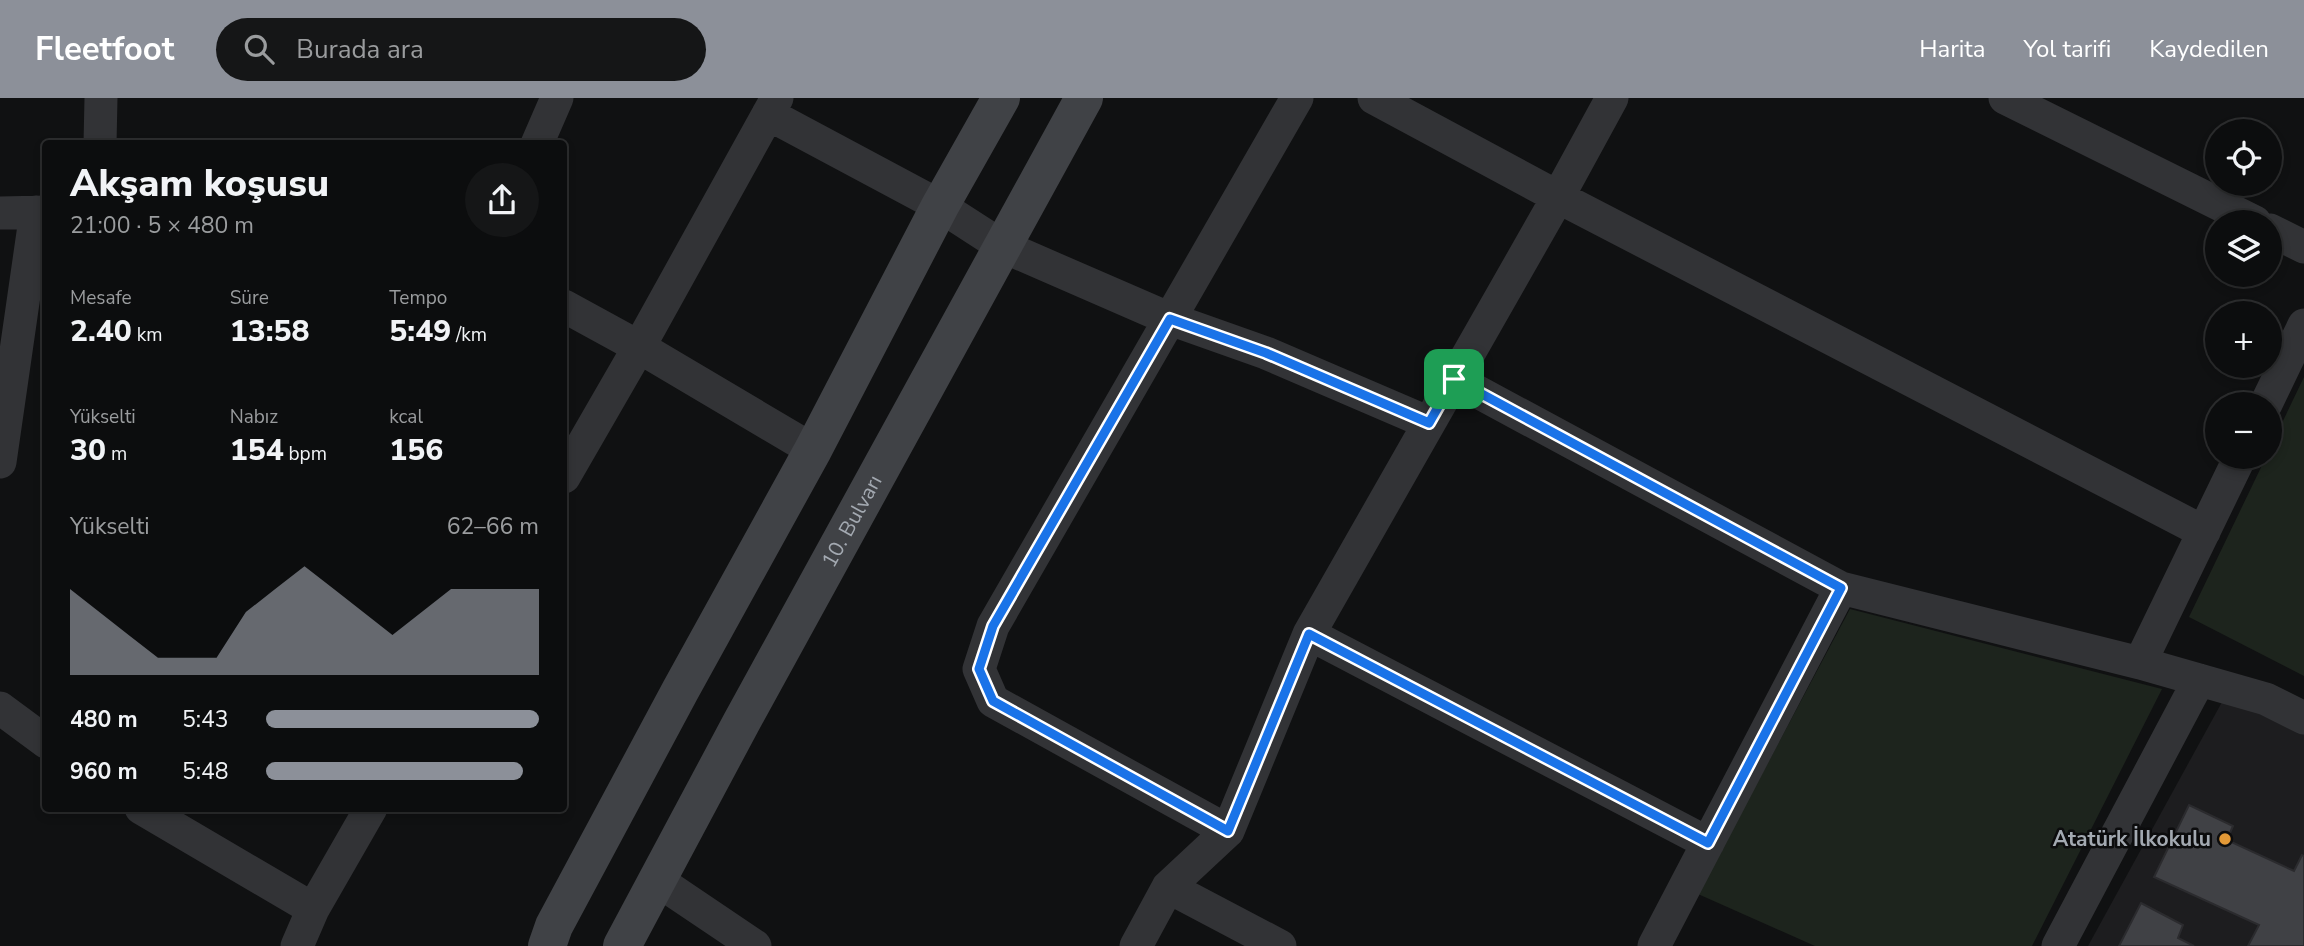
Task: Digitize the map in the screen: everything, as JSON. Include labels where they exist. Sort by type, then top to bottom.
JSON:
[{"type":"main road","points":[[547,946],[554,926],[673,703],[813,450],[940,206],[1001,98]]},
{"type":"main road","name":"10. Bulvarı","points":[[621,946],[1084,98]]},
{"type":"street","points":[[100,140],[101,98]]},
{"type":"street","points":[[539,140],[557,98]]},
{"type":"street","points":[[1228,831],[993,701],[979,669],[993,626],[1297,98]]},
{"type":"street","points":[[1374,98],[1558,197],[2204,532]]},
{"type":"street","points":[[1136,946],[1168,887],[1228,831],[1309,634],[1612,98]]},
{"type":"street","points":[[2005,98],[2231,210]]},
{"type":"street","points":[[567,472],[773,106],[1002,246],[1170,319],[1266,353],[1429,423]]},
{"type":"street","points":[[0,213],[41,212],[0,462]]},
{"type":"street","points":[[2282,236],[2304,247]]},
{"type":"street","points":[[567,308],[813,450]]},
{"type":"street","points":[[2272,392],[2304,325]]},
{"type":"street","points":[[1454,379],[1841,588],[2140,663],[2266,699],[2304,718]]},
{"type":"street","points":[[2140,663],[2234,469]]},
{"type":"street","points":[[1654,946],[1841,588]]},
{"type":"street","points":[[1309,634],[1708,843]]},
{"type":"street","points":[[2058,946],[2199,680]]},
{"type":"street","points":[[0,708],[42,739]]},
{"type":"street","points":[[148,812],[313,909]]},
{"type":"street","points":[[297,946],[313,909],[369,812]]},
{"type":"street","points":[[657,880],[755,946]]},
{"type":"street","points":[[1168,887],[1280,946]]},
{"type":"shaded area","points":[[2304,377],[2304,676],[2189,617],[2260,469],[2282,469],[2282,423]]},
{"type":"shaded area","points":[[1850,609],[2162,689],[2032,946],[1815,946],[1698,894]]},
{"type":"shaded area","name":"Atatürk İlkokulu","points":[[2222,702],[2246,702],[2304,732],[2304,946],[2088,946]]},
{"type":"building","points":[[2189,805],[2233,826],[2227,840],[2294,871],[2302,855],[2304,856],[2304,946],[2248,946],[2259,925],[2154,877]]},
{"type":"building","points":[[2141,903],[2183,925],[2178,938],[2194,946],[2119,946]]},
{"type":"place","name":"Atatürk İlkokulu","points":[[2225,839]]},
{"type":"route","points":[[1170,319],[1266,353],[1429,423],[1454,379],[1841,588],[1708,843],[1309,634],[1228,831],[993,701],[979,669],[993,626],[1170,319]]}]
